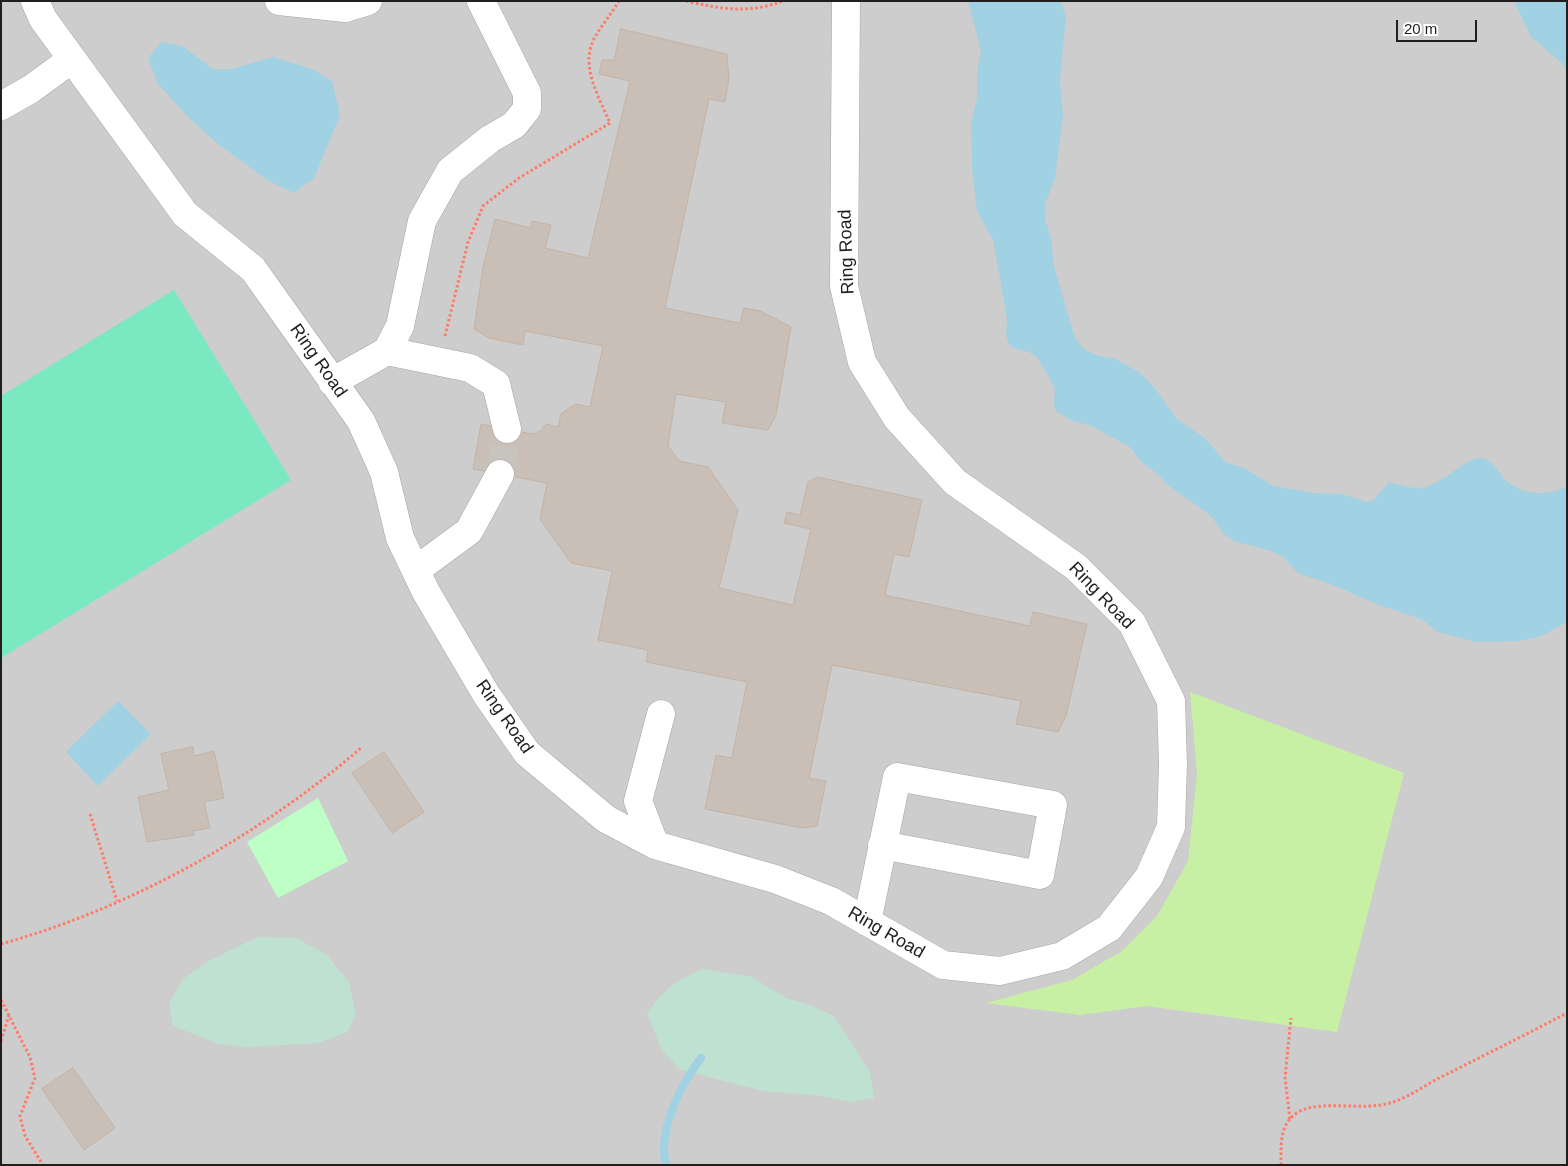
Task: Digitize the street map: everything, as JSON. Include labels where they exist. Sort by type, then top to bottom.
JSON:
[{"type":"street","name":"Ring Road","points":[[35,1],[43,19],[185,214],[253,269],[361,421],[384,472],[400,538],[486,694],[527,754],[606,819],[655,845],[775,879],[831,901],[943,964],[1000,971],[1062,956],[1109,928],[1149,878],[1171,827],[1173,764],[1171,701],[1132,623],[1076,567],[955,482],[897,418],[862,362],[844,286],[846,1]]},
{"type":"street","points":[[279,1],[345,8],[368,1]]},
{"type":"street","points":[[332,382],[387,351],[400,326],[422,221],[450,171],[490,139],[514,125],[527,109],[527,92],[481,1]]},
{"type":"street","points":[[1,106],[31,90],[72,59]]},
{"type":"street","points":[[387,351],[470,368],[496,384],[507,429]]},
{"type":"street","points":[[416,570],[469,531],[500,474]]},
{"type":"street","points":[[655,845],[638,801],[661,714]]},
{"type":"street","points":[[867,922],[882,845],[896,777],[1053,805],[1040,875],[882,845]]},
{"type":"path","points":[[439,362],[468,242],[483,206],[519,178],[610,123],[591,76],[588,58],[594,39],[618,1]]},
{"type":"path","points":[[686,1],[739,10],[762,9],[783,1]]},
{"type":"path","points":[[1,944],[78,918],[197,864],[319,784],[362,748]]},
{"type":"path","points":[[90,814],[117,900]]},
{"type":"path","points":[[1,1000],[30,1057],[35,1078],[20,1116],[25,1136],[43,1165]]},
{"type":"path","points":[[1281,1165],[1280,1141],[1290,1120],[1300,1111],[1316,1106],[1354,1108],[1391,1103],[1567,1013]]},
{"type":"path","points":[[1,1041],[9,1015]]},
{"type":"path","points":[[1290,1120],[1285,1077],[1291,1018]]},
{"type":"shaded area","points":[[1,1],[1567,1],[1567,1165],[1,1165]]},
{"type":"green space","points":[[174,290],[291,480],[1,658],[1,396]]},
{"type":"green space","points":[[1190,692],[1404,773],[1337,1032],[1146,1006],[1080,1015],[986,1003],[1072,980],[1122,951],[1157,916],[1188,861],[1197,774]]},
{"type":"green space","points":[[318,798],[348,861],[278,898],[247,842]]},
{"type":"green space","points":[[258,937],[296,938],[326,954],[349,982],[356,1015],[347,1032],[318,1043],[247,1047],[219,1044],[173,1026],[169,1003],[183,979],[207,962]]},
{"type":"green space","points":[[702,969],[752,977],[786,998],[810,1005],[834,1016],[870,1072],[874,1098],[850,1102],[822,1096],[762,1091],[679,1069],[661,1048],[647,1013],[659,997],[671,986]]},
{"type":"water","points":[[968,1],[1061,1],[1066,17],[1060,80],[1063,116],[1055,178],[1045,204],[1045,219],[1051,238],[1054,266],[1075,338],[1083,348],[1093,354],[1115,359],[1139,372],[1154,387],[1177,419],[1206,439],[1225,462],[1244,468],[1273,486],[1313,493],[1342,494],[1367,502],[1374,500],[1389,482],[1413,488],[1427,487],[1468,462],[1481,458],[1493,464],[1506,480],[1523,490],[1545,493],[1567,486],[1567,622],[1541,636],[1520,641],[1477,642],[1438,632],[1421,619],[1379,605],[1333,585],[1298,573],[1283,557],[1271,551],[1234,541],[1225,535],[1210,515],[1169,486],[1155,472],[1141,462],[1130,447],[1089,425],[1070,420],[1056,411],[1054,405],[1055,388],[1037,357],[1029,352],[1013,348],[1008,343],[1006,335],[1007,318],[993,240],[977,211],[972,168],[971,123],[977,98],[977,72],[981,51]]},
{"type":"water","points":[[1514,1],[1567,1],[1567,71],[1562,63],[1531,37]]},
{"type":"water","points":[[162,42],[182,46],[213,69],[231,69],[273,57],[312,69],[332,81],[340,115],[314,178],[294,193],[269,181],[218,144],[192,121],[158,84],[148,58]]},
{"type":"water","points":[[118,701],[151,734],[98,786],[66,752]]},
{"type":"building","points":[[621,29],[727,54],[729,79],[725,102],[709,99],[665,308],[740,323],[744,308],[760,311],[791,327],[776,415],[768,430],[722,423],[726,402],[676,394],[668,446],[679,461],[708,467],[738,510],[719,588],[793,605],[811,529],[784,523],[787,512],[800,515],[808,482],[818,477],[922,500],[909,557],[894,554],[885,595],[1030,626],[1033,612],[1087,624],[1066,716],[1058,732],[1016,724],[1021,701],[832,665],[809,778],[826,781],[817,826],[802,828],[705,809],[716,755],[732,758],[747,682],[646,662],[648,650],[598,640],[612,571],[571,563],[540,519],[547,483],[473,469],[481,424],[532,434],[541,431],[546,424],[558,427],[561,414],[575,404],[590,407],[603,346],[525,331],[523,345],[489,338],[474,329],[483,267],[495,219],[531,228],[532,221],[551,225],[545,248],[588,258],[630,81],[599,74],[602,60],[614,60]]},
{"type":"building","points":[[193,747],[194,756],[214,751],[224,798],[204,802],[210,828],[193,831],[194,835],[147,842],[138,797],[169,790],[161,754]]},
{"type":"building","points":[[384,752],[424,812],[392,833],[352,773]]},
{"type":"building","points":[[73,1068],[115,1128],[84,1150],[42,1089]]},
{"type":"waterway","points":[[666,1165],[664,1152],[668,1123],[679,1094],[701,1058]]},
{"type":"tunnel","points":[[500,474],[507,429]]}]
